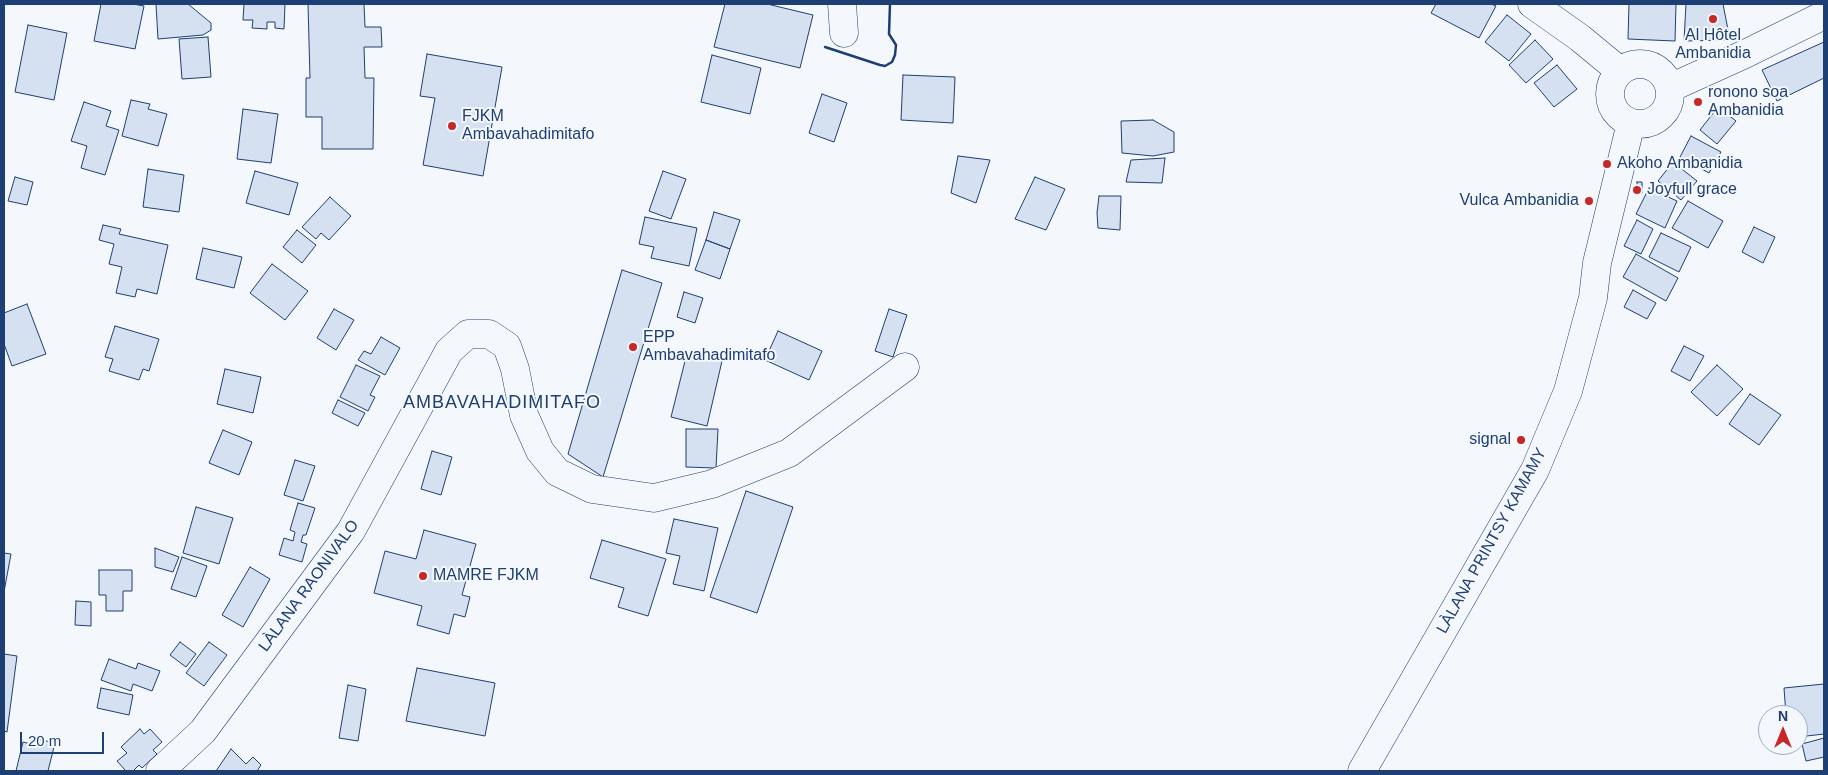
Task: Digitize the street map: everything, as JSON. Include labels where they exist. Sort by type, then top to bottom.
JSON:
[{"type":"street","points":[[842,4],[844,32]]},
{"type":"street","points":[[1532,4],[1580,38],[1620,71]]},
{"type":"street","points":[[1670,88],[1746,54],[1824,15]]},
{"type":"street","points":[[1642,63],[1653,66],[1664,75],[1670,88],[1667,107],[1663,114],[1652,122],[1631,123],[1616,113],[1611,104],[1610,90],[1613,79],[1620,71],[1631,65],[1642,63]]},
{"type":"street","name":"LÀLANA PRINTSY KAMAMY","points":[[1362,771],[1535,470],[1564,400],[1593,298],[1597,263],[1631,123]]},
{"type":"street","name":"LÀLANA RAONIVALO","points":[[160,771],[203,731],[351,531],[449,351],[468,334],[489,334],[507,346],[515,369],[524,415],[540,451],[557,472],[592,489],[654,498],[712,484],[789,453],[905,367]]},
{"type":"building","points":[[101,4],[144,6],[135,49],[94,41]]},
{"type":"building","points":[[156,4],[188,4],[211,23],[211,30],[203,35],[158,39]]},
{"type":"building","points":[[244,4],[285,4],[284,29],[275,28],[275,22],[267,22],[267,29],[252,28],[253,20],[243,20]]},
{"type":"building","points":[[308,4],[364,4],[365,27],[381,27],[382,47],[364,47],[365,78],[374,78],[373,149],[322,149],[322,117],[306,117],[306,78],[310,78]]},
{"type":"building","points":[[725,4],[767,4],[813,15],[800,68],[714,47]]},
{"type":"building","points":[[1436,4],[1491,4],[1496,6],[1479,38],[1431,13]]},
{"type":"building","points":[[1629,4],[1676,4],[1675,41],[1628,39]]},
{"type":"building","points":[[1686,4],[1723,4],[1730,40],[1684,41]]},
{"type":"building","points":[[1507,15],[1531,34],[1509,61],[1485,42]]},
{"type":"building","points":[[28,25],[67,33],[54,100],[15,92]]},
{"type":"building","points":[[208,37],[211,77],[182,79],[179,39]]},
{"type":"building","points":[[1535,40],[1553,59],[1526,83],[1509,65]]},
{"type":"building","points":[[1824,42],[1824,78],[1777,101],[1762,70]]},
{"type":"building","points":[[427,54],[502,67],[483,176],[423,165],[435,98],[420,96]]},
{"type":"building","points":[[712,55],[761,68],[750,114],[701,102]]},
{"type":"building","points":[[1557,65],[1577,89],[1554,107],[1534,83]]},
{"type":"building","points":[[903,75],[955,77],[953,123],[901,120]]},
{"type":"building","points":[[822,94],[847,103],[834,142],[809,133]]},
{"type":"building","points":[[131,100],[150,104],[148,109],[167,114],[158,146],[122,136]]},
{"type":"building","points":[[84,102],[111,111],[106,126],[119,130],[105,175],[81,168],[87,146],[71,141]]},
{"type":"building","points":[[1718,107],[1736,121],[1717,144],[1700,130]]},
{"type":"building","points":[[243,109],[278,114],[271,163],[237,159]]},
{"type":"building","points":[[1153,120],[1174,132],[1174,152],[1153,156],[1122,153],[1121,121]]},
{"type":"building","points":[[1691,136],[1721,152],[1709,173],[1680,157]]},
{"type":"building","points":[[958,156],[990,160],[976,203],[951,193]]},
{"type":"building","points":[[1165,158],[1162,183],[1126,182],[1131,160]]},
{"type":"building","points":[[1673,162],[1697,181],[1681,200],[1658,181]]},
{"type":"building","points":[[148,169],[184,175],[179,212],[143,207]]},
{"type":"building","points":[[255,171],[298,183],[289,215],[246,203]]},
{"type":"building","points":[[663,171],[686,179],[671,219],[649,211]]},
{"type":"building","points":[[15,177],[33,182],[27,205],[8,201]]},
{"type":"building","points":[[1035,177],[1065,189],[1046,230],[1015,219]]},
{"type":"building","points":[[1637,182],[1642,182],[1642,193],[1633,193],[1633,188],[1637,188]]},
{"type":"building","points":[[1649,188],[1677,201],[1665,228],[1636,214]]},
{"type":"building","points":[[1099,196],[1121,196],[1120,230],[1098,228]]},
{"type":"building","points":[[330,197],[351,216],[329,240],[321,233],[316,239],[302,227]]},
{"type":"building","points":[[1688,201],[1723,221],[1708,248],[1672,228]]},
{"type":"building","points":[[714,212],[740,220],[730,249],[706,240]]},
{"type":"building","points":[[645,217],[697,228],[689,266],[651,258],[654,247],[639,244]]},
{"type":"building","points":[[1637,220],[1653,229],[1641,254],[1624,246]]},
{"type":"building","points":[[103,225],[121,229],[119,234],[168,245],[157,294],[137,289],[135,297],[116,293],[122,267],[109,264],[114,244],[99,240]]},
{"type":"building","points":[[1754,227],[1775,237],[1763,263],[1742,252]]},
{"type":"building","points":[[297,230],[316,245],[302,263],[283,247]]},
{"type":"building","points":[[1661,233],[1691,247],[1679,272],[1649,257]]},
{"type":"building","points":[[706,240],[730,249],[720,279],[695,270]]},
{"type":"building","points":[[203,248],[242,257],[234,288],[196,279]]},
{"type":"building","points":[[1636,254],[1678,278],[1666,301],[1623,277]]},
{"type":"building","points":[[272,264],[308,291],[285,320],[250,293]]},
{"type":"building","points":[[622,270],[662,283],[603,477],[568,454]]},
{"type":"building","points":[[1633,290],[1656,303],[1647,319],[1624,307]]},
{"type":"building","points":[[684,292],[703,298],[695,323],[677,317]]},
{"type":"building","points":[[27,304],[46,354],[12,366],[4,344],[4,313]]},
{"type":"building","points":[[334,309],[354,320],[336,350],[317,338]]},
{"type":"building","points":[[889,309],[907,315],[893,357],[875,351]]},
{"type":"building","points":[[115,326],[159,339],[149,371],[143,369],[139,380],[109,371],[113,359],[105,357]]},
{"type":"building","points":[[778,331],[822,351],[809,380],[765,360]]},
{"type":"building","points":[[381,337],[400,348],[385,375],[358,360],[364,351],[371,354]]},
{"type":"building","points":[[1684,346],[1704,356],[1690,381],[1671,371]]},
{"type":"building","points":[[687,353],[722,361],[707,426],[671,417]]},
{"type":"building","points":[[356,365],[380,376],[370,395],[375,397],[368,411],[340,397]]},
{"type":"building","points":[[1717,365],[1743,389],[1717,416],[1691,392]]},
{"type":"building","points":[[225,369],[261,377],[253,413],[217,404]]},
{"type":"building","points":[[1750,394],[1781,415],[1759,445],[1729,424]]},
{"type":"building","points":[[338,400],[365,413],[358,426],[332,413]]},
{"type":"building","points":[[686,429],[718,429],[716,468],[686,467]]},
{"type":"building","points":[[223,430],[252,442],[239,475],[209,463]]},
{"type":"building","points":[[432,451],[452,457],[441,495],[421,489]]},
{"type":"building","points":[[295,460],[315,466],[303,501],[284,495]]},
{"type":"building","points":[[746,491],[793,507],[757,613],[710,597]]},
{"type":"building","points":[[298,503],[315,508],[306,535],[303,535],[301,542],[307,544],[302,562],[279,555],[284,538],[293,541],[295,532],[290,530]]},
{"type":"building","points":[[196,507],[233,518],[219,564],[183,553]]},
{"type":"building","points":[[674,519],[718,528],[704,591],[673,584],[680,556],[666,553]]},
{"type":"building","name":"MAMRE FJKM","points":[[424,530],[476,544],[462,595],[470,597],[465,617],[454,614],[449,634],[417,625],[422,606],[374,593],[385,551],[416,559]]},
{"type":"building","points":[[602,540],[666,559],[648,616],[618,607],[624,588],[590,578]]},
{"type":"building","points":[[155,548],[179,557],[173,572],[155,567]]},
{"type":"building","points":[[4,553],[11,554],[4,592]]},
{"type":"building","points":[[182,557],[207,566],[196,597],[171,589]]},
{"type":"building","points":[[250,567],[270,579],[243,627],[222,615]]},
{"type":"building","points":[[99,570],[132,570],[132,591],[123,591],[123,611],[106,611],[106,595],[99,595]]},
{"type":"building","points":[[76,601],[91,602],[91,626],[75,625]]},
{"type":"building","points":[[180,642],[196,654],[186,667],[170,655]]},
{"type":"building","points":[[209,642],[227,655],[204,686],[186,673]]},
{"type":"building","points":[[4,654],[17,656],[7,732],[4,731]]},
{"type":"building","points":[[109,659],[136,669],[138,663],[160,671],[152,691],[133,684],[131,691],[101,680]]},
{"type":"building","points":[[417,668],[495,683],[485,736],[406,721]]},
{"type":"building","points":[[1824,684],[1824,734],[1808,736],[1808,705],[1785,705],[1784,688]]},
{"type":"building","points":[[348,685],[366,689],[358,741],[339,738]]},
{"type":"building","points":[[101,688],[133,695],[129,715],[97,708]]},
{"type":"building","points":[[140,729],[144,734],[150,729],[162,742],[153,750],[157,754],[142,768],[139,765],[133,771],[126,771],[117,761],[127,753],[121,747]]},
{"type":"building","points":[[1824,738],[1824,757],[1806,761],[1805,755],[1808,755],[1808,742]]},
{"type":"building","points":[[37,739],[55,743],[48,771],[16,771],[23,742],[35,745]]},
{"type":"building","points":[[231,749],[246,764],[253,757],[261,765],[257,771],[216,771]]},
{"type":"wall","points":[[825,47],[880,65],[885,66],[892,62],[896,45],[889,34],[890,4]]},
{"type":"place","name":"Al Hôtel Ambanidia","points":[[1713,19]]},
{"type":"place","name":"ronono soa Ambanidia","points":[[1698,102]]},
{"type":"place","name":"FJKM Ambavahadimitafo","points":[[452,126]]},
{"type":"place","name":"Akoho Ambanidia","points":[[1607,164]]},
{"type":"place","name":"Joyfull grace","points":[[1637,190]]},
{"type":"place","name":"Vulca Ambanidia","points":[[1589,201]]},
{"type":"place","name":"EPP Ambavahadimitafo","points":[[633,347]]},
{"type":"place","name":"signal","points":[[1521,440]]},
{"type":"place","name":"MAMRE FJKM","points":[[423,576]]},
{"type":"district","name":"AMBAVAHADIMITAFO","points":[[502,403]]}]
